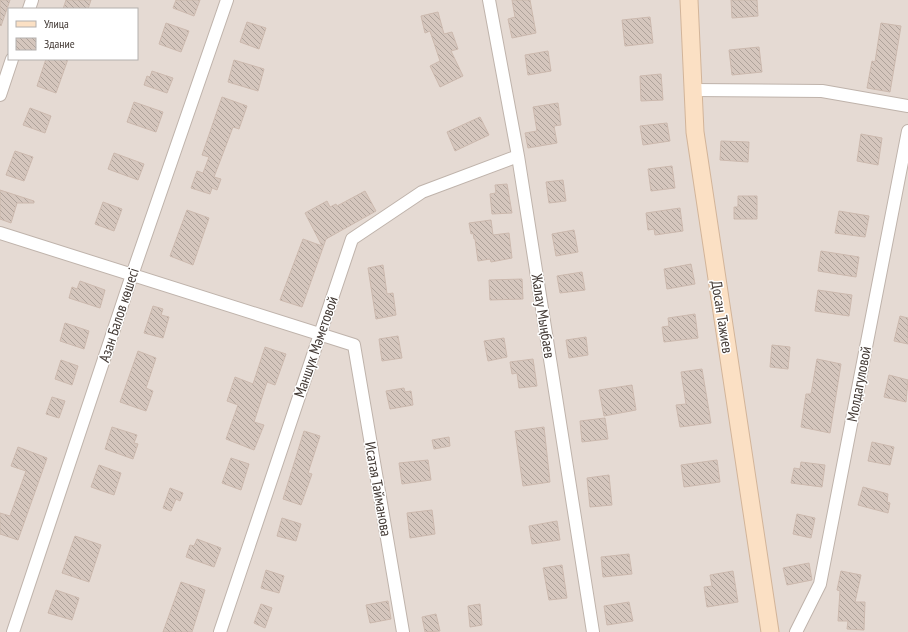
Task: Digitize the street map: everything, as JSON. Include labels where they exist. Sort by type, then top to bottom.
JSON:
[{"type":"street","name":"Азан Балов көшесі","points":[[13,632],[132,275],[227,0]]},
{"type":"street","name":"Жалау Мыңбаев","points":[[489,0],[518,156],[593,632]]},
{"type":"street","name":"Досан Тажиев","points":[[688,0],[695,132],[770,632]]},
{"type":"street","points":[[0,95],[12,60]]},
{"type":"street","points":[[692,90],[822,90],[908,106]]},
{"type":"street","name":"Молдагуловой","points":[[796,632],[820,584],[908,131]]},
{"type":"street","name":"Маншүк Мәметовой","points":[[220,632],[352,240],[422,192],[518,156]]},
{"type":"street","points":[[0,233],[320,335]]},
{"type":"street","name":"Исатая Тайманова","points":[[320,335],[354,345],[403,632]]},
{"type":"shaded area","points":[[0,0],[908,0],[908,632],[0,632]]},
{"type":"building","points":[[0,0],[10,0],[1,26],[0,25]]},
{"type":"building","points":[[66,0],[91,0],[88,8],[63,8]]},
{"type":"building","points":[[176,0],[200,0],[194,16],[173,8]]},
{"type":"building","points":[[512,0],[530,0],[536,33],[512,38],[508,19],[515,17]]},
{"type":"building","points":[[731,0],[757,0],[758,16],[732,18]]},
{"type":"building","points":[[438,12],[444,34],[452,32],[458,49],[451,51],[463,76],[440,87],[430,66],[440,61],[430,31],[425,33],[421,16]]},
{"type":"building","points":[[650,17],[653,43],[625,46],[622,20]]},
{"type":"building","points":[[247,22],[266,28],[259,49],[240,42]]},
{"type":"building","points":[[166,23],[189,31],[181,52],[159,44]]},
{"type":"building","points":[[881,23],[901,26],[890,92],[867,88],[872,61],[875,62]]},
{"type":"building","points":[[759,47],[762,72],[732,75],[729,50]]},
{"type":"building","points":[[548,51],[551,71],[528,75],[525,55]]},
{"type":"building","points":[[46,60],[68,60],[56,93],[37,86]]},
{"type":"building","points":[[234,60],[264,69],[258,91],[228,82]]},
{"type":"building","points":[[152,71],[173,78],[167,93],[144,85],[147,76],[150,77]]},
{"type":"building","points":[[661,74],[663,100],[641,101],[640,76]]},
{"type":"building","points":[[222,97],[247,106],[239,129],[233,127],[214,177],[221,179],[217,190],[212,188],[210,194],[191,188],[197,171],[203,173],[209,157],[202,155]]},
{"type":"building","points":[[134,102],[163,112],[156,132],[127,122]]},
{"type":"building","points":[[558,103],[561,125],[554,126],[557,143],[528,148],[525,133],[537,131],[533,107]]},
{"type":"building","points":[[30,108],[51,116],[45,133],[23,125]]},
{"type":"building","points":[[480,117],[489,135],[455,151],[447,132]]},
{"type":"building","points":[[667,123],[670,141],[643,145],[640,126]]},
{"type":"building","points":[[861,134],[882,138],[878,165],[857,161]]},
{"type":"building","points":[[721,141],[749,142],[748,162],[720,160]]},
{"type":"building","points":[[15,151],[33,157],[24,181],[6,175]]},
{"type":"building","points":[[114,153],[144,164],[138,180],[108,169]]},
{"type":"building","points":[[672,166],[675,188],[651,191],[648,169]]},
{"type":"building","points":[[563,180],[566,201],[549,203],[546,182]]},
{"type":"building","points":[[507,184],[512,213],[492,214],[490,194],[496,193],[495,185]]},
{"type":"building","points":[[0,190],[34,201],[34,203],[17,203],[11,223],[0,219]]},
{"type":"building","points":[[365,191],[376,211],[326,239],[302,307],[280,300],[303,239],[322,246],[305,213],[327,201],[330,207],[336,204],[337,206]]},
{"type":"building","points":[[738,196],[757,196],[757,219],[734,219],[734,207],[738,207]]},
{"type":"building","points":[[103,202],[122,209],[114,231],[95,224]]},
{"type":"building","points":[[680,208],[683,231],[655,235],[654,229],[648,230],[646,213]]},
{"type":"building","points":[[187,210],[209,218],[193,265],[170,256]]},
{"type":"building","points":[[839,211],[869,216],[865,237],[835,233]]},
{"type":"building","points":[[491,220],[493,235],[509,233],[512,258],[491,262],[490,259],[478,261],[475,239],[473,233],[471,234],[469,223]]},
{"type":"building","points":[[574,230],[578,252],[556,256],[552,234]]},
{"type":"building","points":[[821,251],[859,257],[856,277],[818,271]]},
{"type":"building","points":[[691,264],[695,284],[667,289],[664,269]]},
{"type":"building","points":[[383,265],[387,294],[393,293],[396,315],[376,319],[368,268]]},
{"type":"building","points":[[582,272],[585,290],[560,293],[557,276]]},
{"type":"building","points":[[522,279],[523,299],[490,300],[489,280]]},
{"type":"building","points":[[80,281],[105,290],[100,308],[69,298],[72,287],[77,289]]},
{"type":"building","points":[[818,290],[852,295],[849,316],[815,311]]},
{"type":"building","points":[[153,306],[163,309],[161,315],[169,317],[163,338],[144,333]]},
{"type":"building","points":[[695,314],[698,338],[664,342],[662,327],[669,326],[668,318]]},
{"type":"building","points":[[900,316],[908,318],[908,344],[894,341]]},
{"type":"building","points":[[65,323],[89,331],[84,349],[60,341]]},
{"type":"building","points":[[398,336],[402,358],[382,361],[379,339]]},
{"type":"building","points":[[586,337],[588,355],[569,358],[566,340]]},
{"type":"building","points":[[504,338],[507,357],[488,361],[484,341]]},
{"type":"building","points":[[772,345],[790,347],[788,369],[770,367]]},
{"type":"building","points":[[265,347],[286,354],[275,385],[267,382],[254,422],[264,425],[254,450],[226,439],[238,405],[227,401],[235,377],[253,384]]},
{"type":"building","points":[[138,351],[156,358],[146,388],[153,391],[146,411],[120,402]]},
{"type":"building","points":[[533,359],[537,386],[519,388],[517,373],[512,374],[510,362]]},
{"type":"building","points":[[817,359],[841,364],[830,433],[801,427],[806,394],[811,394]]},
{"type":"building","points":[[61,360],[78,366],[72,385],[55,379]]},
{"type":"building","points":[[702,369],[711,423],[680,427],[676,405],[686,404],[681,372]]},
{"type":"building","points":[[889,375],[908,380],[906,402],[884,397]]},
{"type":"building","points":[[632,385],[636,410],[604,416],[599,390]]},
{"type":"building","points":[[404,388],[405,392],[411,391],[413,405],[390,409],[386,391]]},
{"type":"building","points":[[52,397],[65,401],[59,418],[46,414]]},
{"type":"building","points":[[605,418],[608,439],[582,442],[580,421]]},
{"type":"building","points":[[112,427],[137,435],[134,443],[138,444],[133,459],[105,449]]},
{"type":"building","points":[[544,427],[550,482],[523,486],[515,431]]},
{"type":"building","points":[[304,431],[320,436],[308,473],[312,474],[301,505],[283,499]]},
{"type":"building","points":[[449,437],[450,446],[434,449],[432,440]]},
{"type":"building","points":[[872,442],[894,447],[890,465],[868,461]]},
{"type":"building","points":[[18,447],[47,458],[18,540],[0,534],[0,513],[10,516],[26,471],[11,466]]},
{"type":"building","points":[[231,458],[249,464],[241,490],[222,483]]},
{"type":"building","points":[[428,460],[431,480],[402,484],[399,463]]},
{"type":"building","points":[[717,460],[720,482],[684,487],[681,465]]},
{"type":"building","points":[[801,462],[825,465],[822,487],[791,483],[794,468],[800,469]]},
{"type":"building","points":[[99,465],[121,473],[114,495],[91,487]]},
{"type":"building","points":[[609,475],[612,505],[590,507],[587,478]]},
{"type":"building","points":[[863,487],[888,494],[887,502],[890,503],[888,513],[858,505]]},
{"type":"building","points":[[170,488],[183,493],[180,501],[176,499],[171,511],[163,508]]},
{"type":"building","points":[[432,510],[435,534],[410,538],[407,513]]},
{"type":"building","points":[[797,514],[815,518],[811,538],[793,534]]},
{"type":"building","points":[[282,518],[301,524],[296,541],[277,536]]},
{"type":"building","points":[[557,521],[560,540],[532,544],[529,526]]},
{"type":"building","points":[[75,536],[101,545],[89,582],[62,573]]},
{"type":"building","points":[[197,539],[221,548],[214,567],[186,557],[190,545],[194,546]]},
{"type":"building","points":[[629,554],[632,574],[603,577],[601,557]]},
{"type":"building","points":[[809,563],[812,580],[787,585],[783,568]]},
{"type":"building","points":[[562,565],[567,598],[549,600],[543,568]]},
{"type":"building","points":[[266,570],[284,576],[279,593],[261,588]]},
{"type":"building","points":[[733,571],[738,602],[707,607],[704,587],[712,586],[710,575]]},
{"type":"building","points":[[841,571],[861,575],[855,602],[865,602],[864,630],[847,629],[848,621],[838,621],[840,591],[837,590]]},
{"type":"building","points":[[181,582],[205,590],[192,632],[163,632]]},
{"type":"building","points":[[56,590],[79,598],[72,620],[48,613]]},
{"type":"building","points":[[388,601],[391,619],[370,623],[366,605]]},
{"type":"building","points":[[629,602],[633,621],[607,625],[604,606]]},
{"type":"building","points":[[261,604],[272,608],[265,628],[254,623]]},
{"type":"building","points":[[480,604],[482,625],[470,627],[468,606]]},
{"type":"building","points":[[436,614],[440,631],[425,632],[422,617]]}]
